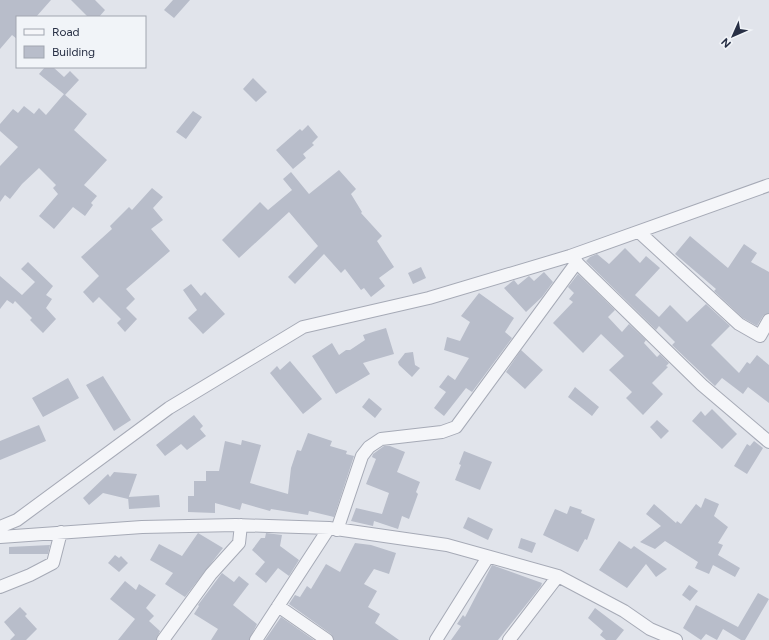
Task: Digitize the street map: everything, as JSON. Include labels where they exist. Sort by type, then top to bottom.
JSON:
[{"type":"street","points":[[0,527],[17,520],[168,408],[303,327],[429,298],[574,259],[639,232],[769,185]]},
{"type":"street","points":[[639,232],[739,324],[760,336],[769,320]]},
{"type":"street","points":[[574,259],[702,385],[769,442]]},
{"type":"street","points":[[256,640],[278,606],[333,529],[362,456],[369,447],[381,439],[442,432],[456,427],[574,259]]},
{"type":"street","points":[[163,640],[211,574],[239,543],[241,525]]},
{"type":"street","points":[[0,537],[142,527],[241,525],[333,529],[447,545],[558,576],[624,611],[650,629],[676,640]]},
{"type":"street","points":[[0,587],[30,575],[53,563],[62,532]]},
{"type":"street","points":[[436,640],[488,557]]},
{"type":"street","points":[[509,640],[558,576]]},
{"type":"street","points":[[278,606],[327,640]]},
{"type":"building","points":[[0,0],[51,0],[37,16],[16,16],[16,38],[12,35],[0,49]]},
{"type":"building","points":[[71,0],[95,0],[105,10],[100,16],[87,16]]},
{"type":"building","points":[[173,0],[190,0],[174,18],[164,10]]},
{"type":"building","points":[[44,68],[54,68],[64,77],[70,71],[79,80],[65,95],[39,74]]},
{"type":"building","points":[[253,78],[267,92],[256,102],[243,89]]},
{"type":"building","points":[[64,94],[87,114],[74,130],[107,160],[84,185],[97,196],[91,203],[93,205],[85,216],[73,207],[54,229],[39,216],[58,194],[53,188],[56,185],[39,168],[22,184],[10,199],[5,195],[0,202],[0,166],[18,147],[0,131],[0,124],[13,109],[18,113],[24,106],[34,114],[39,108],[46,115]]},
{"type":"building","points":[[193,111],[202,117],[186,139],[176,132]]},
{"type":"building","points":[[308,125],[318,137],[312,143],[314,145],[303,154],[306,158],[293,169],[276,150],[300,129],[302,131]]},
{"type":"building","points":[[339,170],[356,189],[351,194],[362,212],[361,213],[382,236],[377,241],[394,267],[379,278],[385,286],[371,297],[364,288],[361,290],[345,269],[341,273],[324,254],[295,284],[288,277],[318,246],[289,212],[239,258],[222,240],[260,202],[268,210],[292,190],[283,179],[291,172],[309,194]]},
{"type":"building","points":[[152,188],[163,197],[153,208],[163,220],[151,229],[170,251],[126,289],[135,299],[126,308],[137,319],[125,332],[117,323],[121,319],[99,297],[93,303],[83,292],[99,276],[81,257],[112,229],[110,226],[129,207],[132,210]]},
{"type":"building","points":[[690,236],[728,268],[744,244],[757,253],[751,262],[769,272],[769,313],[763,316],[757,326],[743,318],[714,291],[716,289],[675,254]]},
{"type":"building","points":[[625,248],[640,263],[646,256],[660,268],[635,295],[659,317],[670,305],[687,322],[706,304],[730,326],[711,345],[739,373],[747,362],[750,364],[757,355],[769,365],[769,403],[748,387],[743,394],[722,378],[715,386],[672,345],[675,342],[659,326],[656,330],[586,261],[590,257],[597,254],[609,264]]},
{"type":"building","points":[[28,262],[53,286],[46,295],[52,299],[46,308],[56,319],[43,333],[30,320],[32,318],[15,301],[13,304],[7,300],[0,309],[0,276],[22,295],[35,282],[21,269]]},
{"type":"building","points":[[421,267],[426,278],[413,284],[408,273]]},
{"type":"building","points":[[544,272],[553,282],[542,297],[526,312],[504,288],[514,280],[518,285],[529,276],[534,281]]},
{"type":"building","points":[[578,274],[615,310],[608,317],[622,332],[629,324],[646,340],[644,343],[657,357],[660,354],[669,363],[666,366],[668,367],[652,383],[663,394],[643,415],[626,398],[632,392],[609,370],[624,356],[601,334],[583,353],[553,323],[573,302],[569,299],[574,293],[568,287]]},
{"type":"building","points":[[191,284],[201,296],[205,292],[225,314],[203,334],[188,318],[197,310],[183,290]]},
{"type":"building","points":[[479,293],[514,318],[505,332],[512,338],[472,392],[466,388],[444,416],[434,408],[446,392],[439,387],[448,375],[455,380],[469,358],[444,350],[447,337],[460,341],[470,322],[461,316]]},
{"type":"building","points":[[386,328],[394,354],[363,363],[370,374],[336,394],[312,356],[332,343],[339,355],[365,340],[363,335]]},
{"type":"building","points":[[521,350],[543,370],[525,389],[506,372]]},
{"type":"building","points":[[413,352],[415,365],[420,368],[412,377],[399,365],[398,362],[405,353]]},
{"type":"building","points":[[290,361],[322,399],[303,414],[270,373],[277,366],[280,370]]},
{"type":"building","points":[[103,376],[131,420],[114,431],[86,385]]},
{"type":"building","points":[[68,378],[79,398],[43,417],[32,398]]},
{"type":"building","points":[[575,387],[599,407],[592,416],[568,397]]},
{"type":"building","points":[[369,398],[382,409],[375,418],[362,407]]},
{"type":"building","points":[[712,409],[737,434],[722,449],[692,421],[701,411],[705,416]]},
{"type":"building","points":[[194,415],[203,426],[200,429],[206,436],[187,450],[181,444],[165,456],[156,445]]},
{"type":"building","points":[[657,420],[669,431],[661,439],[650,427]]},
{"type":"building","points":[[39,425],[46,441],[0,460],[0,441]]},
{"type":"building","points":[[308,433],[332,441],[330,446],[347,451],[346,454],[354,456],[334,517],[309,511],[308,515],[271,509],[270,511],[242,503],[240,510],[215,503],[215,513],[188,512],[188,496],[194,496],[194,481],[206,481],[206,471],[219,471],[225,441],[241,445],[242,440],[261,445],[250,483],[288,494],[291,468],[297,450],[301,451]]},
{"type":"building","points":[[754,441],[763,448],[747,474],[734,466],[747,444],[750,446]]},
{"type":"building","points":[[384,446],[390,446],[405,452],[397,472],[420,482],[416,492],[418,494],[409,519],[402,516],[398,529],[374,521],[373,526],[351,521],[356,508],[382,514],[389,493],[366,484],[376,459],[372,457],[373,454]]},
{"type":"building","points":[[464,451],[492,462],[480,490],[455,480],[461,465],[459,464]]},
{"type":"building","points":[[114,472],[137,474],[128,499],[103,493],[89,505],[83,498],[108,474],[110,477]]},
{"type":"building","points":[[159,495],[160,507],[129,509],[128,497]]},
{"type":"building","points":[[705,498],[719,504],[714,516],[728,527],[718,543],[723,545],[718,555],[740,568],[735,577],[713,565],[709,574],[695,568],[698,562],[665,541],[655,549],[640,542],[661,526],[646,514],[654,504],[676,523],[677,521],[681,524],[696,504],[701,508]]},
{"type":"building","points":[[570,506],[582,510],[581,513],[595,519],[587,540],[585,539],[578,552],[543,535],[555,509],[567,514]]},
{"type":"building","points":[[468,517],[493,529],[488,540],[463,528]]},
{"type":"building","points":[[198,533],[223,548],[185,597],[165,584],[173,573],[150,560],[159,544],[182,556]]},
{"type":"building","points":[[266,533],[282,535],[280,546],[299,560],[289,576],[278,568],[266,583],[255,574],[265,562],[252,550],[261,538],[265,538]]},
{"type":"building","points":[[521,538],[536,543],[532,553],[518,548]]},
{"type":"building","points":[[619,541],[631,549],[634,546],[667,569],[656,577],[646,564],[627,588],[599,570]]},
{"type":"building","points":[[355,543],[371,545],[396,553],[389,574],[374,569],[364,584],[377,591],[368,607],[380,614],[375,623],[399,640],[334,640],[331,634],[289,604],[295,595],[300,597],[307,586],[311,589],[326,564],[340,572]]},
{"type":"building","points":[[50,545],[48,554],[9,554],[9,547]]},
{"type":"building","points":[[115,555],[119,558],[121,556],[128,563],[119,572],[108,563]]},
{"type":"building","points":[[492,565],[542,583],[541,586],[498,640],[451,640],[461,626],[457,624],[463,615],[465,617]]},
{"type":"building","points":[[222,573],[234,582],[239,576],[249,584],[233,605],[257,624],[249,640],[211,640],[218,629],[194,614],[199,606],[198,605]]},
{"type":"building","points":[[125,581],[136,590],[139,584],[156,595],[146,608],[154,616],[149,621],[160,631],[156,640],[118,640],[135,619],[110,599]]},
{"type":"building","points":[[689,585],[698,591],[690,601],[682,595]]},
{"type":"building","points":[[758,593],[769,599],[745,640],[741,640],[723,629],[717,640],[706,634],[701,640],[683,628],[696,605],[738,627]]},
{"type":"building","points":[[20,607],[27,614],[25,616],[37,629],[26,640],[10,640],[15,635],[4,622]]},
{"type":"building","points":[[595,608],[624,630],[616,640],[606,640],[600,635],[603,631],[588,618]]},
{"type":"building","points":[[281,617],[314,640],[265,640]]}]
